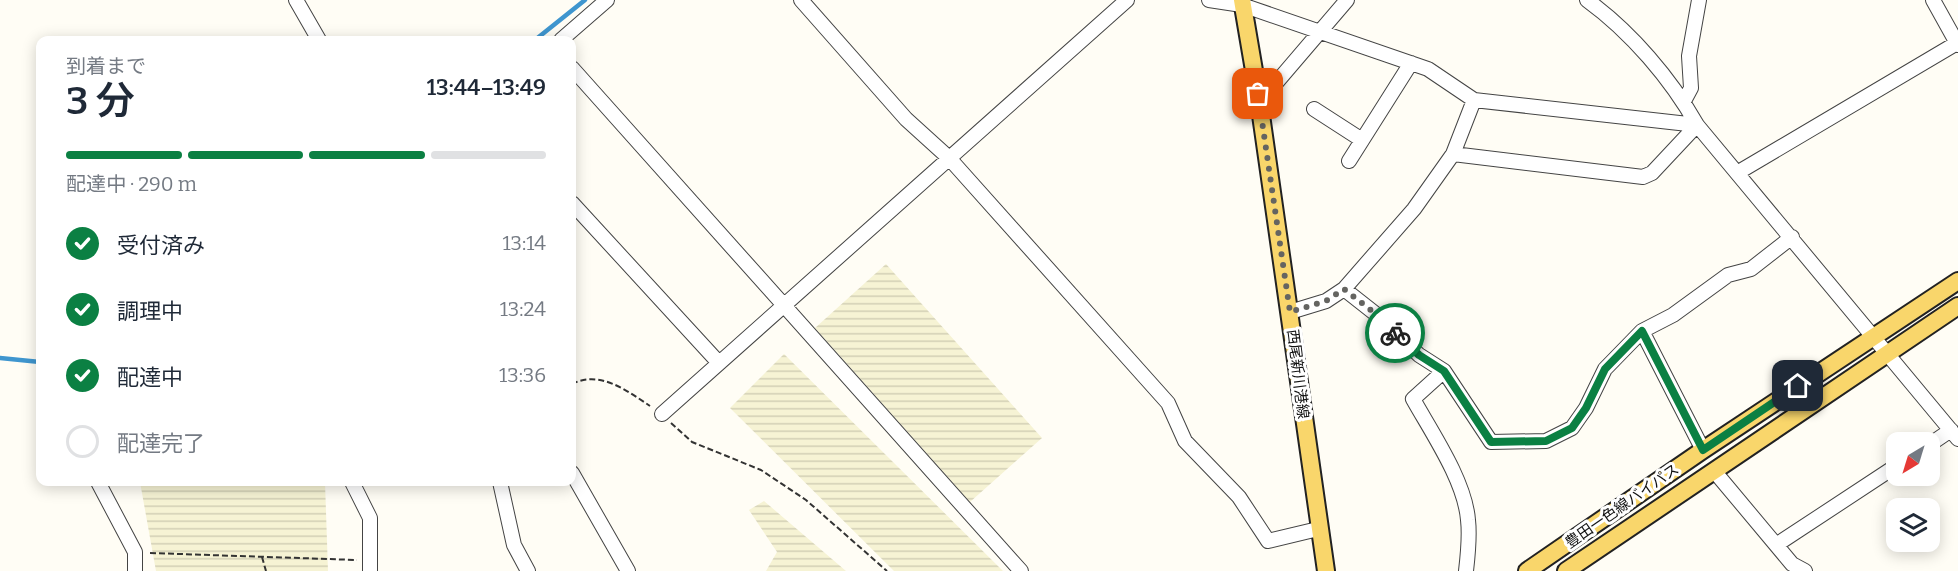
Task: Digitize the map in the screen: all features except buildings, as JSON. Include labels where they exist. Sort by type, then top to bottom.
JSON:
[{"type":"main road","name":"西尾新川港線","points":[[1242,3],[1258,94],[1290,312],[1318,529],[1326,571]]},
{"type":"main road","name":"豊田一色線バイパス","points":[[1527,571],[1703,450],[1958,281]]},
{"type":"main road","name":"豊田一色線バイパス","points":[[1566,571],[1715,472],[1888,351],[1958,306]]},
{"type":"street","points":[[296,0],[317,36]]},
{"type":"street","points":[[566,36],[607,0]]},
{"type":"street","points":[[801,0],[906,119],[949,158],[1168,403],[1185,441],[1239,497],[1268,541],[1318,529]]},
{"type":"street","points":[[662,414],[1127,0]]},
{"type":"street","points":[[1209,0],[1242,3],[1319,34],[1428,69],[1474,99],[1697,125]]},
{"type":"street","points":[[1258,94],[1270,90],[1347,0]]},
{"type":"street","points":[[1587,0],[1627,34],[1684,101],[1697,125],[1888,351],[1954,435],[1940,441]]},
{"type":"street","points":[[1684,101],[1691,87],[1689,56],[1700,0]]},
{"type":"street","points":[[1737,173],[1958,44],[1933,0]]},
{"type":"street","points":[[1349,161],[1411,63]]},
{"type":"street","points":[[576,72],[1021,571]]},
{"type":"street","points":[[1290,312],[1326,301],[1344,289],[1414,209],[1453,154],[1474,99]]},
{"type":"street","points":[[1314,109],[1362,140]]},
{"type":"street","points":[[1453,154],[1643,177],[1652,173],[1697,125]]},
{"type":"street","points":[[576,207],[718,363]]},
{"type":"street","points":[[1344,289],[1377,315],[1419,355],[1444,371],[1491,442],[1546,441],[1572,428],[1586,408],[1605,369],[1642,331],[1673,315],[1728,275],[1751,269],[1792,237]]},
{"type":"street","points":[[1642,331],[1703,450]]},
{"type":"street","points":[[1444,371],[1413,399],[1449,465],[1461,494],[1468,518],[1466,571]]},
{"type":"street","points":[[1715,472],[1792,564],[1806,571]]},
{"type":"street","points":[[1776,545],[1886,473]]},
{"type":"street","points":[[576,480],[628,571]]},
{"type":"street","points":[[100,486],[135,552],[135,571]]},
{"type":"street","points":[[354,486],[370,518],[370,566]]},
{"type":"street","points":[[502,486],[514,545],[528,571]]},
{"type":"path","points":[[576,383],[593,378],[615,384],[662,414],[692,442],[761,470],[806,500],[887,571]]},
{"type":"path","points":[[135,552],[261,557],[370,566]]},
{"type":"path","points":[[261,557],[266,571]]},
{"type":"shaded area","points":[[886,264],[1042,438],[970,502],[815,328]]},
{"type":"shaded area","points":[[784,354],[1003,571],[894,571],[730,408]]},
{"type":"shaded area","points":[[141,486],[325,486],[328,571],[156,571]]},
{"type":"shaded area","points":[[764,501],[846,571],[766,571],[777,552],[749,510]]},
{"type":"waterway","points":[[540,36],[585,0]]},
{"type":"waterway","points":[[0,358],[36,362]]},
{"type":"way so far","points":[[1258,94],[1290,312],[1326,301],[1344,289],[1377,315],[1395,333]]},
{"type":"route","points":[[1395,333],[1419,355],[1444,371],[1491,442],[1546,441],[1572,428],[1586,408],[1605,369],[1642,331],[1703,450],[1798,386]]}]
